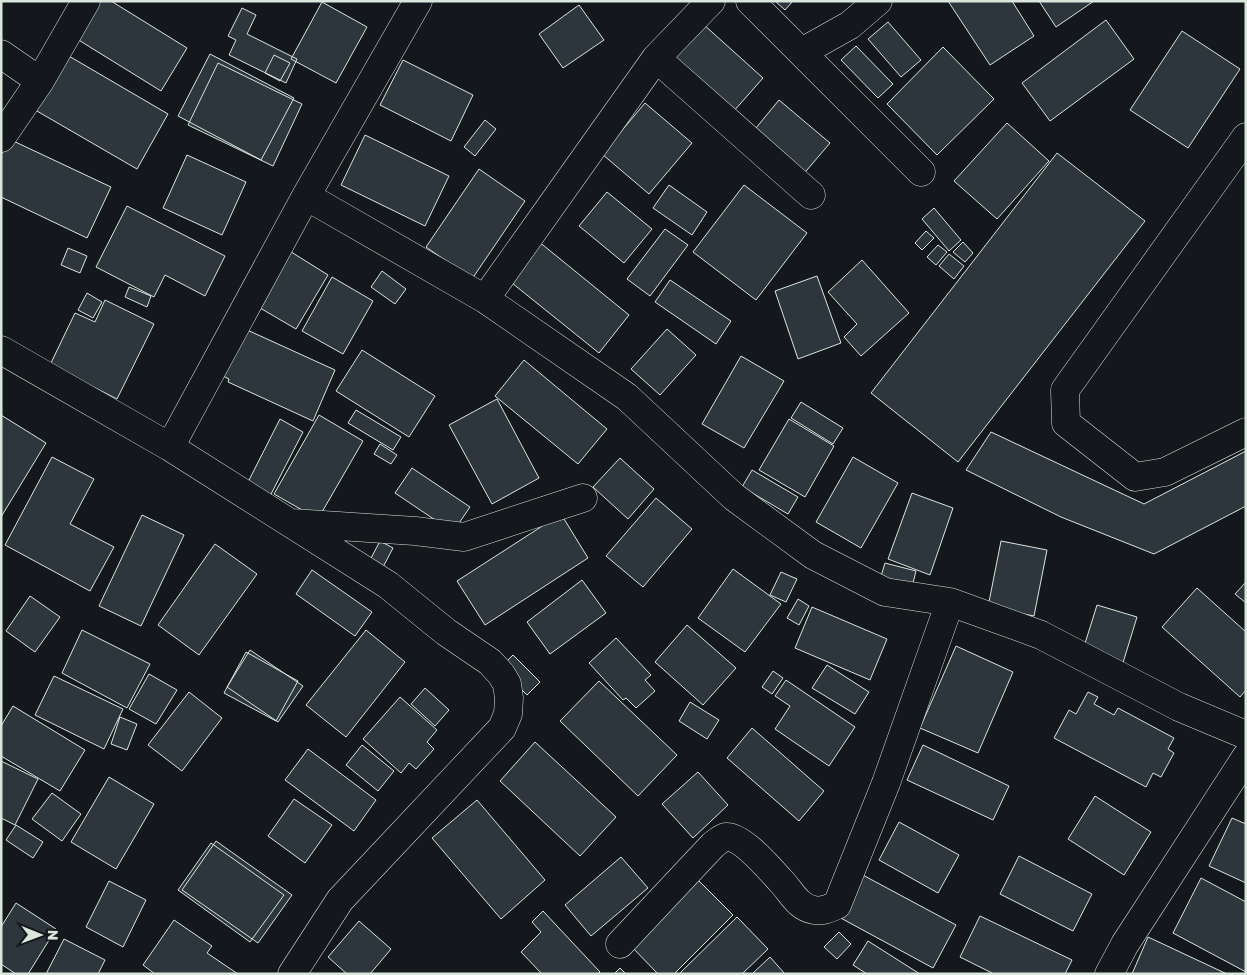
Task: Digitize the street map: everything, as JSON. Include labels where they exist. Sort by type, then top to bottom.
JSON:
[{"type":"street","points":[[1,138],[40,81],[86,1]]},
{"type":"street","points":[[170,447],[306,196],[418,1]]},
{"type":"street","points":[[484,298],[656,58],[710,1]]},
{"type":"street","points":[[750,1],[921,172]]},
{"type":"street","points":[[802,52],[850,25],[878,1]]},
{"type":"street","points":[[1,54],[40,81]]},
{"type":"street","points":[[656,58],[811,195]]},
{"type":"street","points":[[1246,137],[1065,390],[1066,423],[1134,477],[1165,472],[1246,432]]},
{"type":"street","points":[[306,196],[484,298],[627,397],[734,497],[813,555],[885,592],[950,602],[1041,635],[1179,707],[1246,735]]},
{"type":"street","points":[[1,350],[170,447],[388,585],[446,632],[490,662],[502,674],[507,684],[509,698],[508,714],[502,728],[340,900],[292,974]]},
{"type":"street","points":[[290,523],[416,531],[464,537],[583,498]]},
{"type":"street","points":[[620,944],[713,846],[724,837],[733,838],[745,845],[781,881],[800,904],[814,910],[824,910],[837,905],[886,783],[950,602]]},
{"type":"street","points":[[1109,974],[1126,944],[1246,757]]},
{"type":"building","points":[[100,1],[111,1],[187,48],[161,91],[77,39]]},
{"type":"building","points":[[775,1],[793,1],[785,10]]},
{"type":"building","points":[[948,1],[1012,1],[1034,36],[990,65]]},
{"type":"building","points":[[1039,1],[1094,1],[1056,27]]},
{"type":"building","points":[[322,2],[367,27],[336,83],[291,59]]},
{"type":"building","points":[[579,5],[604,40],[563,68],[539,34]]},
{"type":"building","points":[[242,8],[256,15],[247,34],[297,59],[286,83],[229,55],[236,40],[228,36]]},
{"type":"building","points":[[1106,20],[1134,59],[1050,121],[1022,83]]},
{"type":"building","points":[[888,22],[921,60],[901,77],[868,39]]},
{"type":"building","points":[[703,24],[763,78],[733,112],[673,58]]},
{"type":"building","points":[[1182,31],[1240,69],[1188,148],[1130,110]]},
{"type":"building","points":[[856,46],[893,84],[878,98],[841,60]]},
{"type":"building","points":[[943,47],[994,99],[937,155],[887,104]]},
{"type":"building","points":[[62,52],[168,114],[137,169],[30,107]]},
{"type":"building","points":[[210,54],[294,98],[261,160],[178,116]]},
{"type":"building","points":[[274,55],[290,63],[280,81],[265,73]]},
{"type":"building","points":[[403,60],[473,95],[451,141],[380,105]]},
{"type":"building","points":[[218,63],[302,104],[273,166],[188,125]]},
{"type":"building","points":[[779,100],[830,143],[801,177],[751,134]]},
{"type":"building","points":[[645,103],[692,143],[649,194],[602,154]]},
{"type":"building","points":[[485,120],[496,129],[475,156],[464,147]]},
{"type":"building","points":[[1007,123],[1049,161],[997,219],[954,181]]},
{"type":"building","points":[[365,135],[449,176],[425,226],[341,185]]},
{"type":"building","points":[[9,139],[111,187],[87,238],[1,197],[1,155]]},
{"type":"building","points":[[1057,153],[1145,221],[958,462],[871,393]]},
{"type":"building","points":[[187,155],[246,182],[222,235],[163,208]]},
{"type":"building","points":[[479,169],[525,201],[472,279],[426,247]]},
{"type":"building","points":[[669,185],[707,212],[692,235],[653,208]]},
{"type":"building","points":[[744,185],[807,233],[756,300],[693,252]]},
{"type":"building","points":[[607,192],[652,229],[624,263],[579,226]]},
{"type":"building","points":[[127,206],[225,256],[205,296],[165,275],[154,297],[96,267]]},
{"type":"building","points":[[934,208],[961,240],[949,251],[922,219]]},
{"type":"building","points":[[665,229],[688,245],[650,296],[627,279]]},
{"type":"building","points":[[926,231],[934,238],[922,250],[915,243]]},
{"type":"building","points":[[538,241],[629,315],[599,353],[507,279]]},
{"type":"building","points":[[963,242],[973,253],[965,262],[953,252]]},
{"type":"building","points":[[938,245],[947,252],[936,265],[927,257]]},
{"type":"building","points":[[68,248],[87,256],[80,273],[61,265]]},
{"type":"building","points":[[288,250],[328,275],[296,329],[255,305]]},
{"type":"building","points":[[949,254],[964,266],[954,279],[939,266]]},
{"type":"building","points":[[862,260],[909,313],[861,356],[844,337],[857,324],[828,292]]},
{"type":"building","points":[[382,271],[406,289],[395,304],[371,287]]},
{"type":"building","points":[[817,276],[841,343],[798,359],[775,291]]},
{"type":"building","points":[[332,277],[373,301],[343,354],[302,331]]},
{"type":"building","points":[[670,280],[731,321],[716,344],[655,302]]},
{"type":"building","points":[[129,287],[151,296],[147,307],[125,297]]},
{"type":"building","points":[[87,293],[102,302],[93,318],[78,310]]},
{"type":"building","points":[[105,300],[154,324],[117,399],[50,365],[75,313],[95,322]]},
{"type":"building","points":[[245,329],[335,370],[313,421],[228,382],[229,379],[223,376]]},
{"type":"building","points":[[667,329],[696,355],[660,395],[631,369]]},
{"type":"building","points":[[362,350],[435,396],[409,437],[336,391]]},
{"type":"building","points":[[741,356],[784,381],[744,448],[702,424]]},
{"type":"building","points":[[524,360],[607,429],[578,464],[495,396]]},
{"type":"building","points":[[497,399],[539,478],[492,504],[449,425]]},
{"type":"building","points":[[801,402],[843,428],[833,444],[791,418]]},
{"type":"building","points":[[356,410],[401,437],[393,450],[348,423]]},
{"type":"building","points":[[1,415],[46,443],[1,517]]},
{"type":"building","points":[[319,415],[363,441],[318,519],[274,494]]},
{"type":"building","points":[[280,419],[303,432],[269,498],[246,486]]},
{"type":"building","points":[[789,419],[834,446],[805,497],[759,470]]},
{"type":"building","points":[[991,432],[1144,504],[1246,451],[1246,506],[1154,554],[1061,517],[966,470]]},
{"type":"building","points":[[380,444],[397,455],[391,464],[374,454]]},
{"type":"building","points":[[52,457],[94,479],[70,524],[114,547],[90,591],[5,545]]},
{"type":"building","points":[[853,457],[898,483],[861,548],[816,522]]},
{"type":"building","points":[[620,458],[654,489],[628,519],[593,487]]},
{"type":"building","points":[[412,468],[470,507],[453,532],[395,493]]},
{"type":"building","points":[[752,470],[798,497],[788,514],[742,487]]},
{"type":"building","points":[[912,493],[953,508],[930,575],[888,559]]},
{"type":"building","points":[[656,498],[692,529],[643,587],[606,556]]},
{"type":"building","points":[[561,514],[588,558],[485,625],[457,581]]},
{"type":"building","points":[[142,515],[184,535],[141,626],[99,606]]},
{"type":"building","points":[[380,541],[393,548],[382,569],[369,562]]},
{"type":"building","points":[[1001,541],[1047,550],[1034,616],[988,607]]},
{"type":"building","points":[[215,544],[257,574],[199,655],[158,625]]},
{"type":"building","points":[[885,563],[916,571],[911,591],[879,583]]},
{"type":"building","points":[[733,569],[781,604],[745,652],[698,618]]},
{"type":"building","points":[[312,570],[372,612],[355,636],[296,594]]},
{"type":"building","points":[[781,572],[797,579],[786,602],[770,595]]},
{"type":"building","points":[[582,580],[606,613],[550,654],[527,622]]},
{"type":"building","points":[[1246,582],[1246,603],[1235,594]]},
{"type":"building","points":[[1197,588],[1246,632],[1246,690],[1240,697],[1162,627]]},
{"type":"building","points":[[30,596],[60,617],[35,652],[6,631]]},
{"type":"building","points":[[798,599],[809,606],[799,625],[787,618]]},
{"type":"building","points":[[1097,605],[1137,617],[1122,666],[1082,653]]},
{"type":"building","points":[[812,607],[887,639],[870,680],[795,648]]},
{"type":"building","points":[[687,625],[736,668],[703,705],[655,662]]},
{"type":"building","points":[[82,630],[150,664],[127,708],[62,673]]},
{"type":"building","points":[[366,630],[405,662],[346,737],[306,705]]},
{"type":"building","points":[[616,638],[651,675],[645,680],[655,691],[636,708],[626,698],[623,700],[589,663]]},
{"type":"building","points":[[956,646],[1013,672],[978,753],[920,728]]},
{"type":"building","points":[[250,650],[303,686],[278,722],[227,687]]},
{"type":"building","points":[[246,652],[298,681],[276,721],[224,693]]},
{"type":"building","points":[[513,655],[540,682],[527,695],[500,668]]},
{"type":"building","points":[[827,665],[869,692],[855,714],[812,688]]},
{"type":"building","points":[[773,671],[783,678],[772,694],[762,687]]},
{"type":"building","points":[[149,674],[177,690],[156,724],[129,709]]},
{"type":"building","points":[[54,676],[123,709],[104,749],[35,715]]},
{"type":"building","points":[[786,680],[855,727],[829,766],[775,729],[790,706],[775,696]]},
{"type":"building","points":[[599,681],[677,755],[638,796],[560,721]]},
{"type":"building","points":[[425,688],[449,710],[435,726],[411,704]]},
{"type":"building","points":[[189,692],[222,718],[182,771],[148,745]]},
{"type":"building","points":[[1088,692],[1098,697],[1094,704],[1114,715],[1118,708],[1174,738],[1168,749],[1174,753],[1161,777],[1153,773],[1146,787],[1054,738],[1069,710],[1076,714]]},
{"type":"building","points":[[400,697],[437,730],[427,742],[434,749],[416,769],[409,763],[401,773],[363,739]]},
{"type":"building","points":[[690,702],[719,720],[707,739],[679,721]]},
{"type":"building","points":[[13,706],[85,750],[60,791],[1,756],[1,726]]},
{"type":"building","points":[[120,717],[137,724],[127,750],[111,744]]},
{"type":"building","points":[[752,728],[824,791],[799,821],[727,758]]},
{"type":"building","points":[[535,742],[616,817],[580,856],[500,781]]},
{"type":"building","points":[[362,745],[394,771],[378,791],[346,765]]},
{"type":"building","points":[[923,745],[1009,786],[993,820],[907,780]]},
{"type":"building","points":[[308,749],[376,800],[354,831],[285,780]]},
{"type":"building","points":[[1,761],[38,779],[15,825],[1,818]]},
{"type":"building","points":[[698,772],[728,805],[693,838],[662,804]]},
{"type":"building","points":[[109,777],[154,804],[116,869],[71,842]]},
{"type":"building","points":[[52,793],[81,814],[62,841],[32,819]]},
{"type":"building","points":[[1095,796],[1151,832],[1124,875],[1068,839]]},
{"type":"building","points":[[294,799],[332,825],[305,863],[268,836]]},
{"type":"building","points":[[477,800],[545,880],[501,919],[432,838]]},
{"type":"building","points":[[1232,818],[1246,824],[1246,883],[1209,866]]},
{"type":"building","points":[[899,822],[959,855],[938,893],[879,860]]},
{"type":"building","points":[[16,825],[43,842],[33,858],[6,840]]},
{"type":"building","points":[[216,841],[292,895],[258,943],[182,890]]},
{"type":"building","points":[[211,843],[284,895],[250,942],[178,890]]},
{"type":"building","points":[[1019,856],[1092,894],[1073,931],[1000,894]]},
{"type":"building","points":[[621,857],[648,888],[591,936],[565,905]]},
{"type":"building","points":[[859,873],[956,925],[933,968],[837,916]]},
{"type":"building","points":[[1201,878],[1246,902],[1246,972],[1173,933]]},
{"type":"building","points":[[698,880],[733,915],[674,974],[658,974],[631,946]]},
{"type":"building","points":[[109,881],[146,900],[123,947],[86,927]]},
{"type":"building","points":[[16,903],[56,929],[28,974],[16,974],[1,964],[1,927]]},
{"type":"building","points":[[543,911],[600,972],[598,974],[542,974],[521,952],[541,932],[532,922]]},
{"type":"building","points":[[980,916],[1072,960],[1065,974],[994,974],[960,957]]},
{"type":"building","points":[[737,917],[768,949],[742,974],[679,974]]},
{"type":"building","points":[[174,920],[212,946],[207,953],[238,974],[155,974],[143,965]]},
{"type":"building","points":[[359,921],[391,949],[370,974],[347,974],[328,957]]},
{"type":"building","points":[[839,932],[851,944],[837,959],[824,947]]},
{"type":"building","points":[[1148,937],[1227,974],[1132,974]]},
{"type":"building","points":[[64,939],[105,960],[98,974],[46,974]]},
{"type":"building","points":[[868,941],[920,974],[867,974],[853,965]]},
{"type":"building","points":[[770,957],[785,974],[752,974]]},
{"type":"building","points":[[620,968],[626,974],[614,974]]}]
